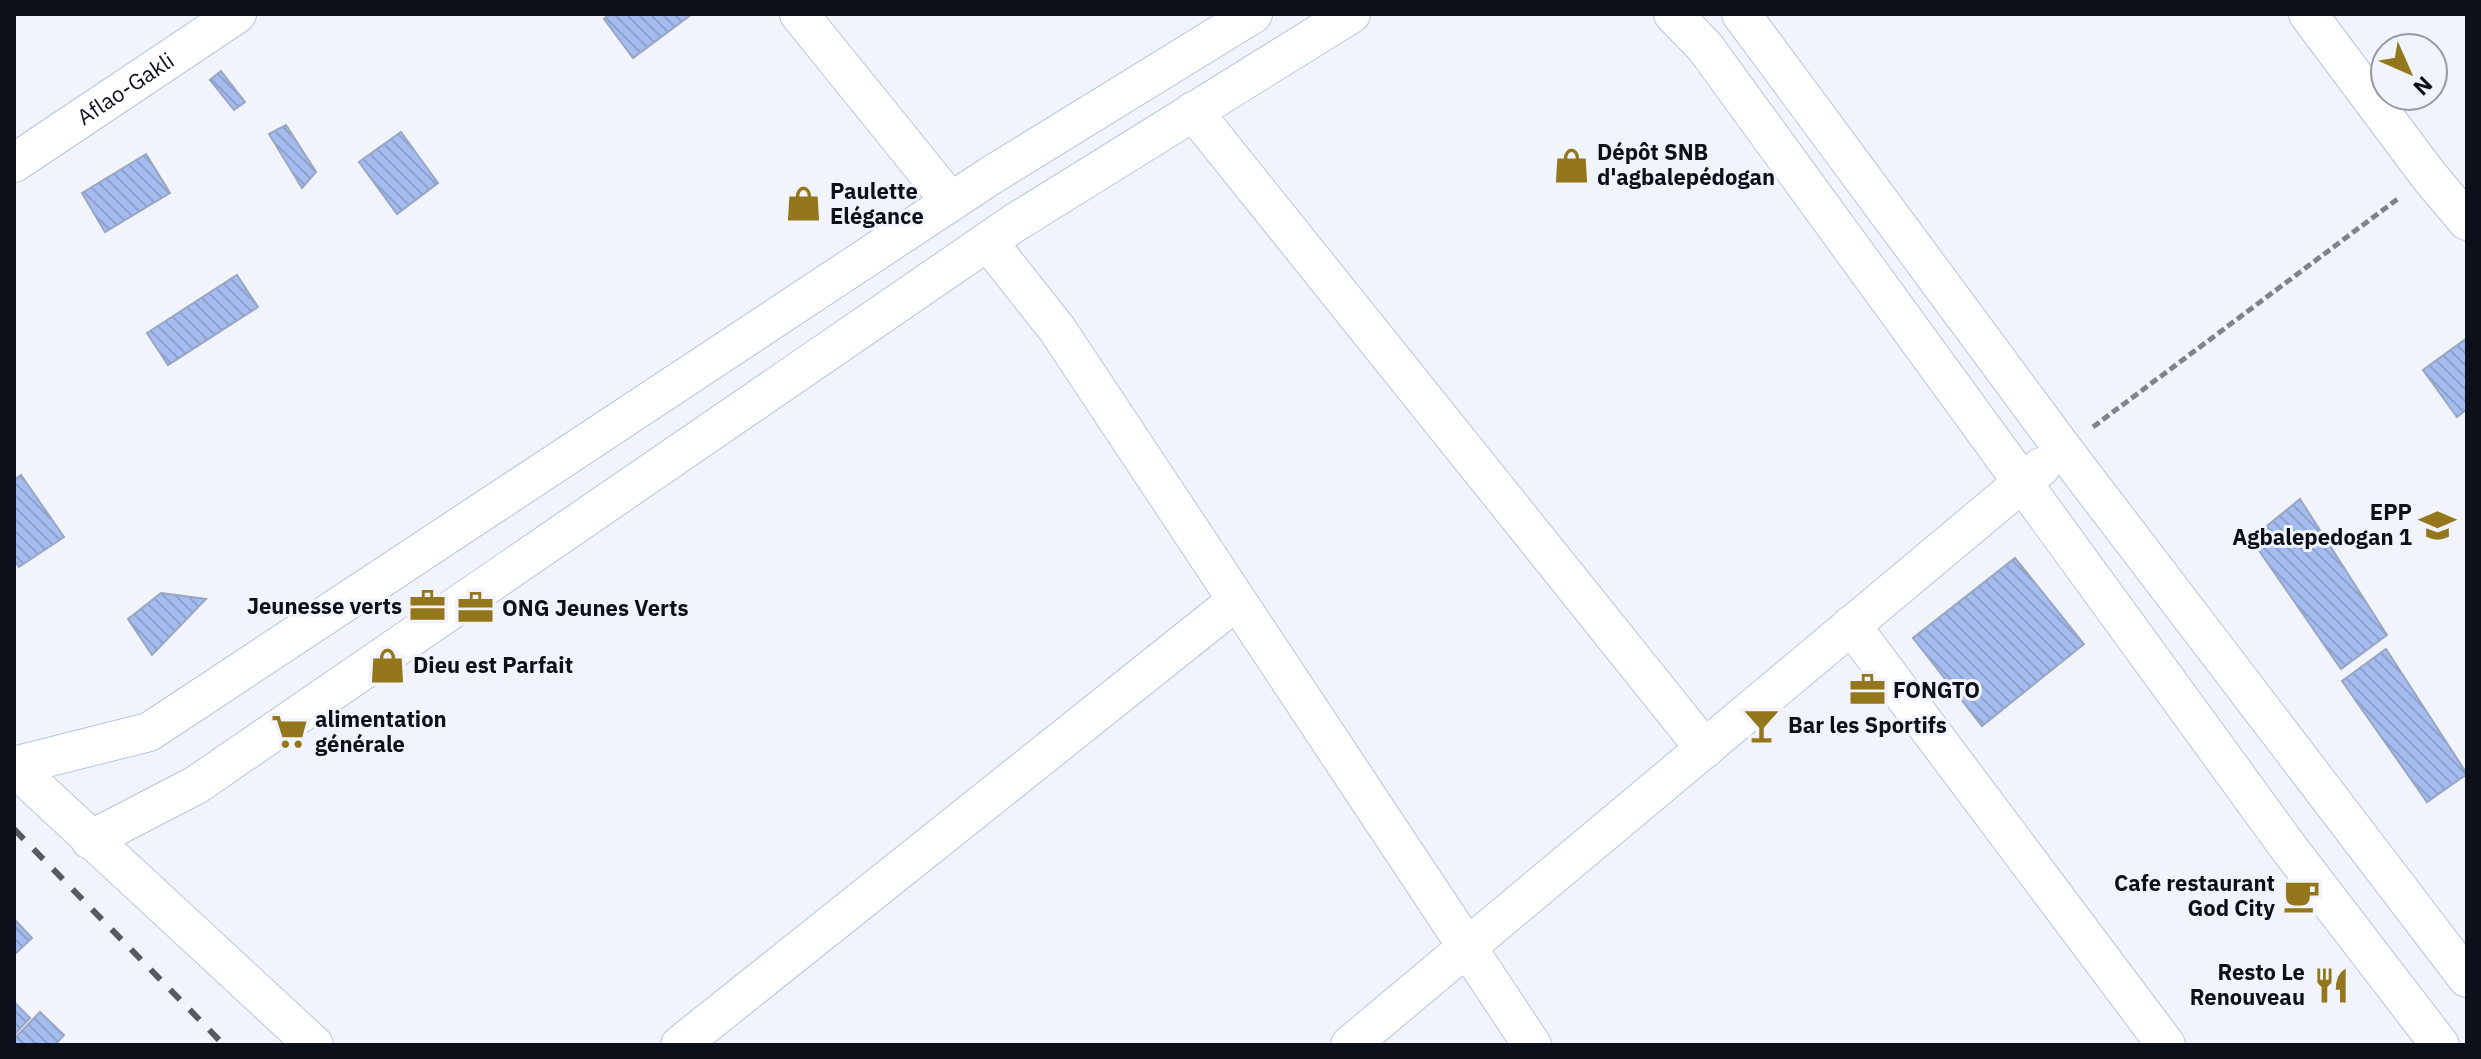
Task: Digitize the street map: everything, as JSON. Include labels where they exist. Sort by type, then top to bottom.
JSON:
[{"type":"street","name":"Aflao-Gakli","points":[[14,163],[237,14]]},
{"type":"street","points":[[799,14],[951,202]]},
{"type":"street","points":[[14,766],[149,732],[951,202],[1175,59],[1253,14]]},
{"type":"street","points":[[90,840],[196,785],[988,242],[1351,14]]},
{"type":"street","points":[[1673,14],[1705,47],[2291,851],[2440,1045]]},
{"type":"street","points":[[1741,14],[2063,449],[2467,978]]},
{"type":"street","points":[[2308,14],[2429,176],[2467,221]]},
{"type":"street","points":[[1193,111],[1705,749]]},
{"type":"street","points":[[988,242],[1057,329],[1235,602],[1532,1045]]},
{"type":"street","points":[[1350,1045],[2063,449]]},
{"type":"street","points":[[680,1045],[1235,602]]},
{"type":"street","points":[[1851,625],[2166,1045]]},
{"type":"street","points":[[14,766],[90,840],[314,1045]]},
{"type":"path","points":[[2063,449],[2429,176]]},
{"type":"building","points":[[610,14],[692,14],[633,58],[604,19]]},
{"type":"building","points":[[221,71],[245,102],[234,110],[210,80]]},
{"type":"building","points":[[286,125],[316,172],[302,188],[269,134]]},
{"type":"building","points":[[401,132],[438,183],[397,214],[359,162]]},
{"type":"building","points":[[146,154],[170,193],[105,232],[82,193]]},
{"type":"building","points":[[237,275],[258,307],[168,365],[147,333]]},
{"type":"building","points":[[2467,338],[2467,409],[2457,417],[2423,370]]},
{"type":"building","points":[[21,475],[64,537],[19,567],[14,560],[14,480]]},
{"type":"building","points":[[2300,499],[2387,635],[2341,669],[2251,539]]},
{"type":"building","points":[[2015,558],[2084,644],[1982,726],[1913,638]]},
{"type":"building","points":[[161,593],[206,599],[152,655],[128,619]]},
{"type":"building","points":[[2386,649],[2467,774],[2427,802],[2342,681]]},
{"type":"building","points":[[14,919],[32,938],[14,955]]},
{"type":"building","points":[[14,1002],[30,1018],[14,1035]]},
{"type":"building","points":[[40,1012],[64,1035],[55,1045],[14,1045],[14,1039]]},
{"type":"railway","points":[[14,829],[224,1045]]},
{"type":"place","name":"Dépôt SNB d'agbalepédogan","points":[[1571,165]]},
{"type":"place","name":"Paulette Elégance","points":[[804,204]]},
{"type":"place","name":"EPP Agbalepedogan 1","points":[[2438,525]]},
{"type":"place","name":"Jeunesse verts","points":[[428,606]]},
{"type":"place","name":"ONG Jeunes Verts","points":[[476,608]]},
{"type":"place","name":"Dieu est Parfait","points":[[387,665]]},
{"type":"place","name":"FONGTO","points":[[1867,690]]},
{"type":"place","name":"Bar les Sportifs","points":[[1762,725]]},
{"type":"place","name":"alimentation générale","points":[[289,732]]},
{"type":"place","name":"Cafe restaurant God City","points":[[2301,896]]},
{"type":"place","name":"Resto Le Renouveau","points":[[2331,985]]}]
